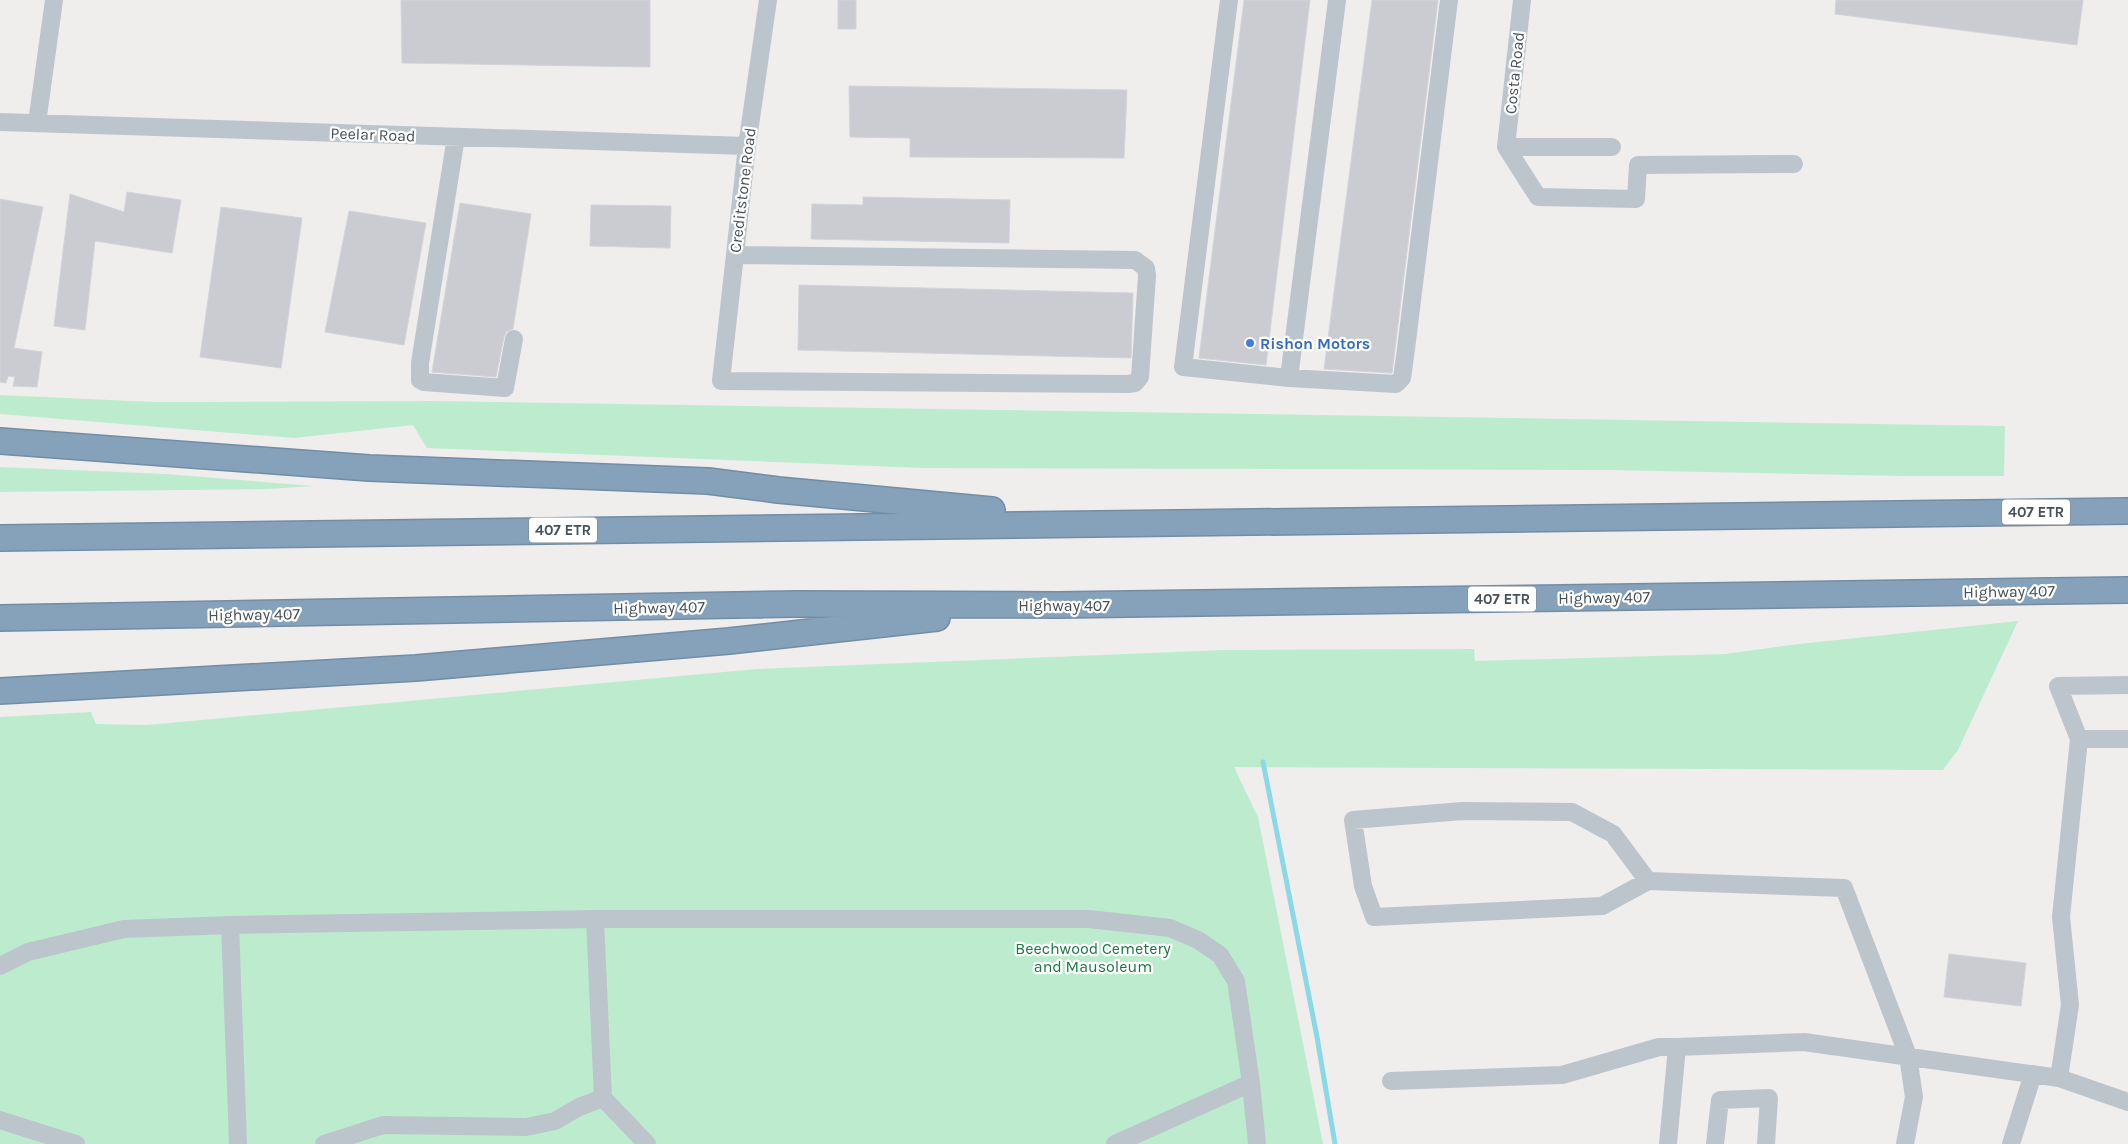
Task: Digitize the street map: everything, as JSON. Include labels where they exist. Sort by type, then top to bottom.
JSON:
[{"type":"highway","points":[[0,441],[369,468],[708,481],[778,490],[1126,522]]},
{"type":"highway","name":"407 ETR","points":[[0,538],[1126,522],[2128,511]]},
{"type":"highway","name":"Highway 407","points":[[0,618],[797,604],[1058,605],[2128,590]]},
{"type":"highway","points":[[0,691],[426,668],[729,641],[1058,605]]},
{"type":"highway","points":[[0,682],[108,684]]},
{"type":"street","points":[[37,123],[54,0]]},
{"type":"street","name":"Creditstone Road","points":[[735,255],[1134,260],[1146,268],[1147,276],[1141,368],[1138,381],[1128,384],[721,381],[747,146],[768,0]]},
{"type":"street","points":[[1229,0],[1183,367],[1289,378],[1396,384],[1402,378],[1449,0]]},
{"type":"street","points":[[1289,378],[1337,0]]},
{"type":"street","name":"Costa Road","points":[[1506,146],[1522,0]]},
{"type":"street","name":"Peelar Road","points":[[0,122],[747,146]]},
{"type":"street","points":[[456,137],[420,363],[420,380],[424,382],[505,388],[514,339]]},
{"type":"street","points":[[1506,146],[1612,147]]},
{"type":"street","points":[[1506,146],[1538,197],[1636,199],[1638,165],[1794,164]]},
{"type":"street","points":[[2059,1078],[2070,1004],[2061,917],[2079,739],[2058,686],[2128,685]]},
{"type":"street","points":[[2079,739],[2128,739]]},
{"type":"street","points":[[1648,881],[1614,834],[1572,812],[1462,811],[1354,820],[1363,886],[1374,917],[1602,906],[1648,881],[1844,888],[1908,1056],[1914,1097],[1905,1144]]},
{"type":"street","points":[[594,919],[603,1098],[647,1144]]},
{"type":"street","points":[[0,966],[28,952],[124,929],[230,925],[594,919],[1089,919],[1170,928],[1198,940],[1220,955],[1236,981],[1251,1083],[1257,1144]]},
{"type":"street","points":[[230,925],[238,1144]]},
{"type":"street","points":[[1391,1080],[1562,1075],[1660,1048],[1804,1042],[2059,1078],[2128,1102]]},
{"type":"street","points":[[1668,1144],[1677,1047]]},
{"type":"street","points":[[2011,1144],[2033,1074]]},
{"type":"street","points":[[1115,1144],[1251,1083]]},
{"type":"street","points":[[324,1144],[383,1125],[526,1127],[554,1121],[579,1107],[603,1098]]},
{"type":"street","points":[[1715,1144],[1720,1100],[1769,1098],[1766,1144]]},
{"type":"street","points":[[0,1120],[42,1140],[76,1144]]},
{"type":"green space","points":[[0,395],[154,402],[435,401],[2005,426],[2004,476],[1901,476],[1609,470],[923,468],[427,448],[413,425],[294,438],[0,414]]},
{"type":"green space","points":[[0,467],[166,474],[313,486],[268,489],[0,492]]},
{"type":"green space","name":"Beechwood Cemetery and Mausoleum","points":[[2018,621],[1958,750],[1943,770],[1234,767],[1258,817],[1323,1144],[0,1144],[0,717],[91,712],[96,724],[147,725],[757,669],[1224,650],[1474,649],[1475,661],[1725,654],[1799,644]]},
{"type":"building","points":[[401,0],[650,0],[650,67],[402,63]]},
{"type":"building","points":[[838,0],[856,0],[856,29],[838,29]]},
{"type":"building","points":[[1244,0],[1310,0],[1266,365],[1199,358]]},
{"type":"building","points":[[1372,0],[1438,0],[1392,373],[1324,369]]},
{"type":"building","points":[[1836,0],[2083,0],[2077,45],[1835,14]]},
{"type":"building","points":[[849,86],[1127,90],[1124,158],[910,157],[910,138],[850,137]]},
{"type":"building","points":[[127,192],[181,200],[172,253],[95,241],[85,330],[54,326],[70,194],[124,212]]},
{"type":"building","points":[[863,197],[1010,200],[1009,243],[811,239],[812,204],[863,205]]},
{"type":"building","points":[[0,199],[43,207],[14,348],[42,352],[37,387],[13,386],[15,377],[8,376],[6,383],[0,382]]},
{"type":"building","points":[[460,203],[531,214],[513,329],[506,332],[504,337],[496,377],[432,372]]},
{"type":"building","points":[[591,205],[671,206],[670,248],[590,246]]},
{"type":"building","points":[[221,207],[302,218],[281,368],[200,357]]},
{"type":"building","points":[[349,211],[426,223],[404,345],[325,332]]},
{"type":"building","points":[[799,285],[1133,293],[1131,358],[798,350]]},
{"type":"building","points":[[1949,954],[2026,963],[2021,1006],[1944,997]]},
{"type":"waterway","points":[[1263,762],[1317,1037],[1335,1144]]},
{"type":"place","name":"Rishon Motors","points":[[1250,343]]}]
